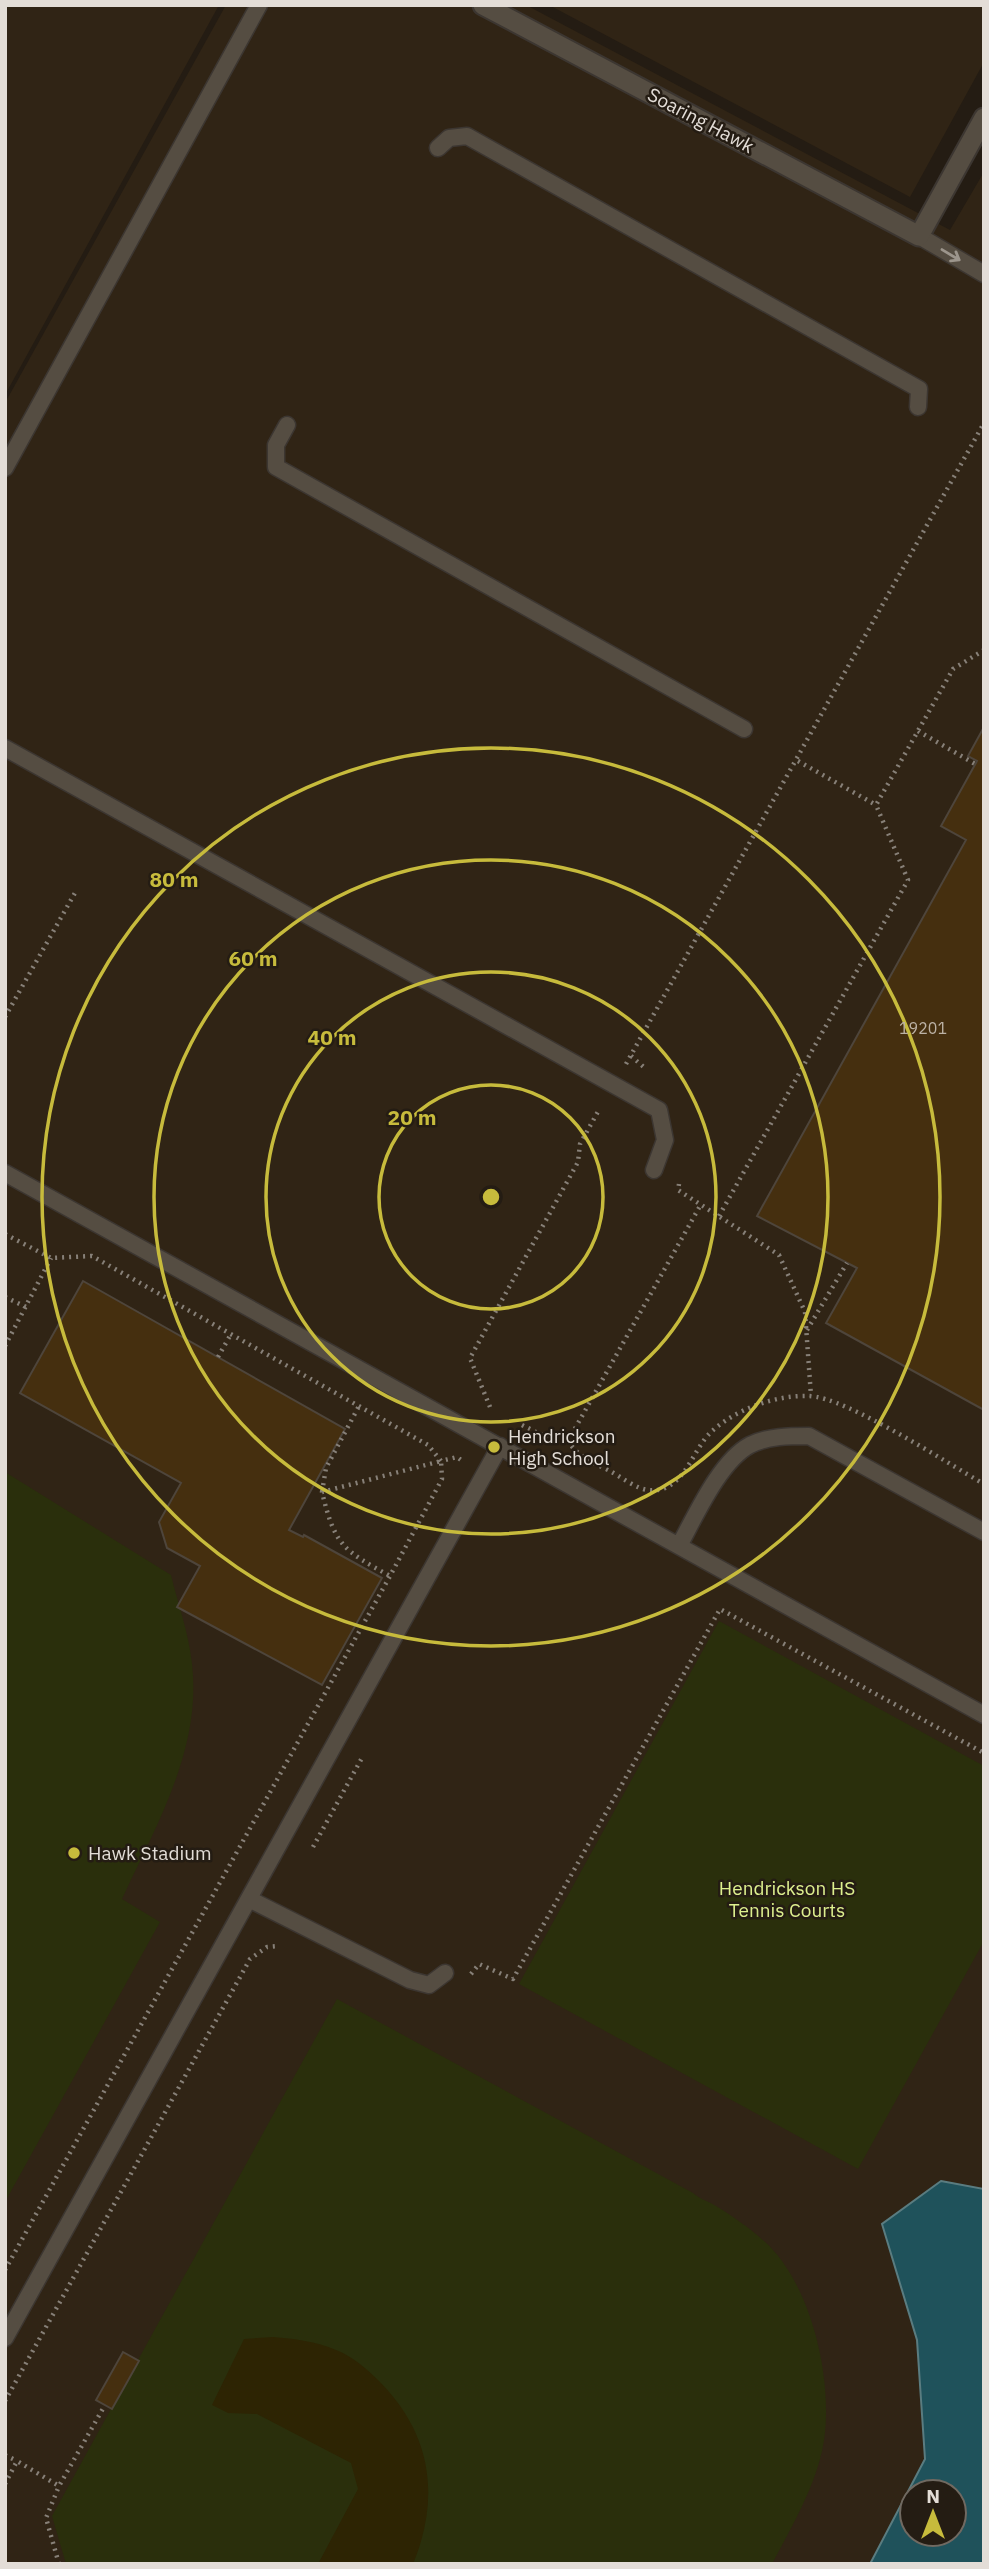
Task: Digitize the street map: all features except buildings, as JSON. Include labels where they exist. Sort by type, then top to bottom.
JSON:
[{"type":"street","name":"Soaring Hawk","points":[[483,5],[919,236]]},
{"type":"street","points":[[919,236],[984,118]]},
{"type":"lane","points":[[5,468],[258,5]]},
{"type":"lane","points":[[438,148],[449,138],[467,136],[919,389],[918,407]]},
{"type":"lane","points":[[919,236],[984,274]]},
{"type":"lane","points":[[287,425],[276,445],[276,467],[744,729]]},
{"type":"lane","points":[[5,748],[659,1110],[665,1140],[654,1170]]},
{"type":"lane","points":[[5,1173],[680,1544],[984,1715]]},
{"type":"lane","points":[[680,1544],[725,1469],[749,1446],[784,1436],[809,1436],[984,1532]]},
{"type":"lane","points":[[5,2338],[500,1446]]},
{"type":"lane","points":[[249,1899],[410,1980],[429,1985],[445,1973]]},
{"type":"path","points":[[876,805],[953,669],[984,650]]},
{"type":"path","points":[[918,731],[975,764]]},
{"type":"path","points":[[719,1216],[908,880],[876,805],[797,761]]},
{"type":"path","points":[[5,1017],[76,891]]},
{"type":"path","points":[[631,1056],[648,1071]]},
{"type":"path","points":[[679,1178],[678,1190],[779,1255],[805,1312],[811,1396]]},
{"type":"path","points":[[568,1441],[700,1206]]},
{"type":"path","points":[[5,1346],[51,1258]]},
{"type":"path","points":[[807,1330],[847,1262]]},
{"type":"path","points":[[5,1297],[26,1307]]},
{"type":"path","points":[[218,1357],[231,1334]]},
{"type":"path","points":[[359,1406],[326,1468],[322,1492],[330,1528],[348,1553],[390,1576]]},
{"type":"path","points":[[5,2270],[390,1576],[442,1479],[442,1461],[322,1492]]},
{"type":"path","points":[[464,1983],[479,1964],[513,1979],[720,1609],[984,1753]]},
{"type":"path","points":[[5,2402],[250,1959],[267,1947],[293,1945]]},
{"type":"path","points":[[59,2564],[47,2534],[46,2518],[60,2486],[105,2405]]},
{"type":"path","points":[[5,2455],[60,2486]]},
{"type":"path","points":[[5,2484],[17,2461]]},
{"type":"shaded area","points":[[5,5],[219,5],[5,395]]},
{"type":"shaded area","name":"Hendrickson High School","points":[[226,5],[526,5],[950,230],[984,172],[984,2564],[5,2564],[5,403]]},
{"type":"shaded area","points":[[549,5],[984,5],[984,62],[910,197]]},
{"type":"green space","name":"Hawk Stadium","points":[[5,1472],[171,1575],[191,1653],[193,1695],[190,1726],[174,1786],[122,1899],[160,1922],[5,2202]]},
{"type":"green space","name":"Hendrickson HS Tennis Courts","points":[[719,1621],[984,1766],[984,1941],[858,2169],[519,1984]]},
{"type":"green space","points":[[337,1999],[716,2206],[759,2236],[781,2260],[796,2283],[817,2339],[826,2398],[826,2426],[813,2480],[772,2564],[66,2564],[52,2516]]},
{"type":"sand","points":[[273,2337],[313,2342],[348,2356],[379,2381],[397,2401],[410,2422],[426,2466],[428,2490],[422,2539],[413,2564],[318,2564],[358,2489],[351,2463],[257,2414],[228,2413],[212,2405],[244,2339]]},
{"type":"water","points":[[941,2181],[984,2189],[984,2564],[870,2564],[898,2511],[898,2548],[968,2548],[968,2478],[915,2478],[925,2459],[917,2340],[882,2224]]},
{"type":"place","name":"Hendrickson High School","points":[[494,1447]]},
{"type":"place","name":"Hawk Stadium","points":[[74,1853]]}]
